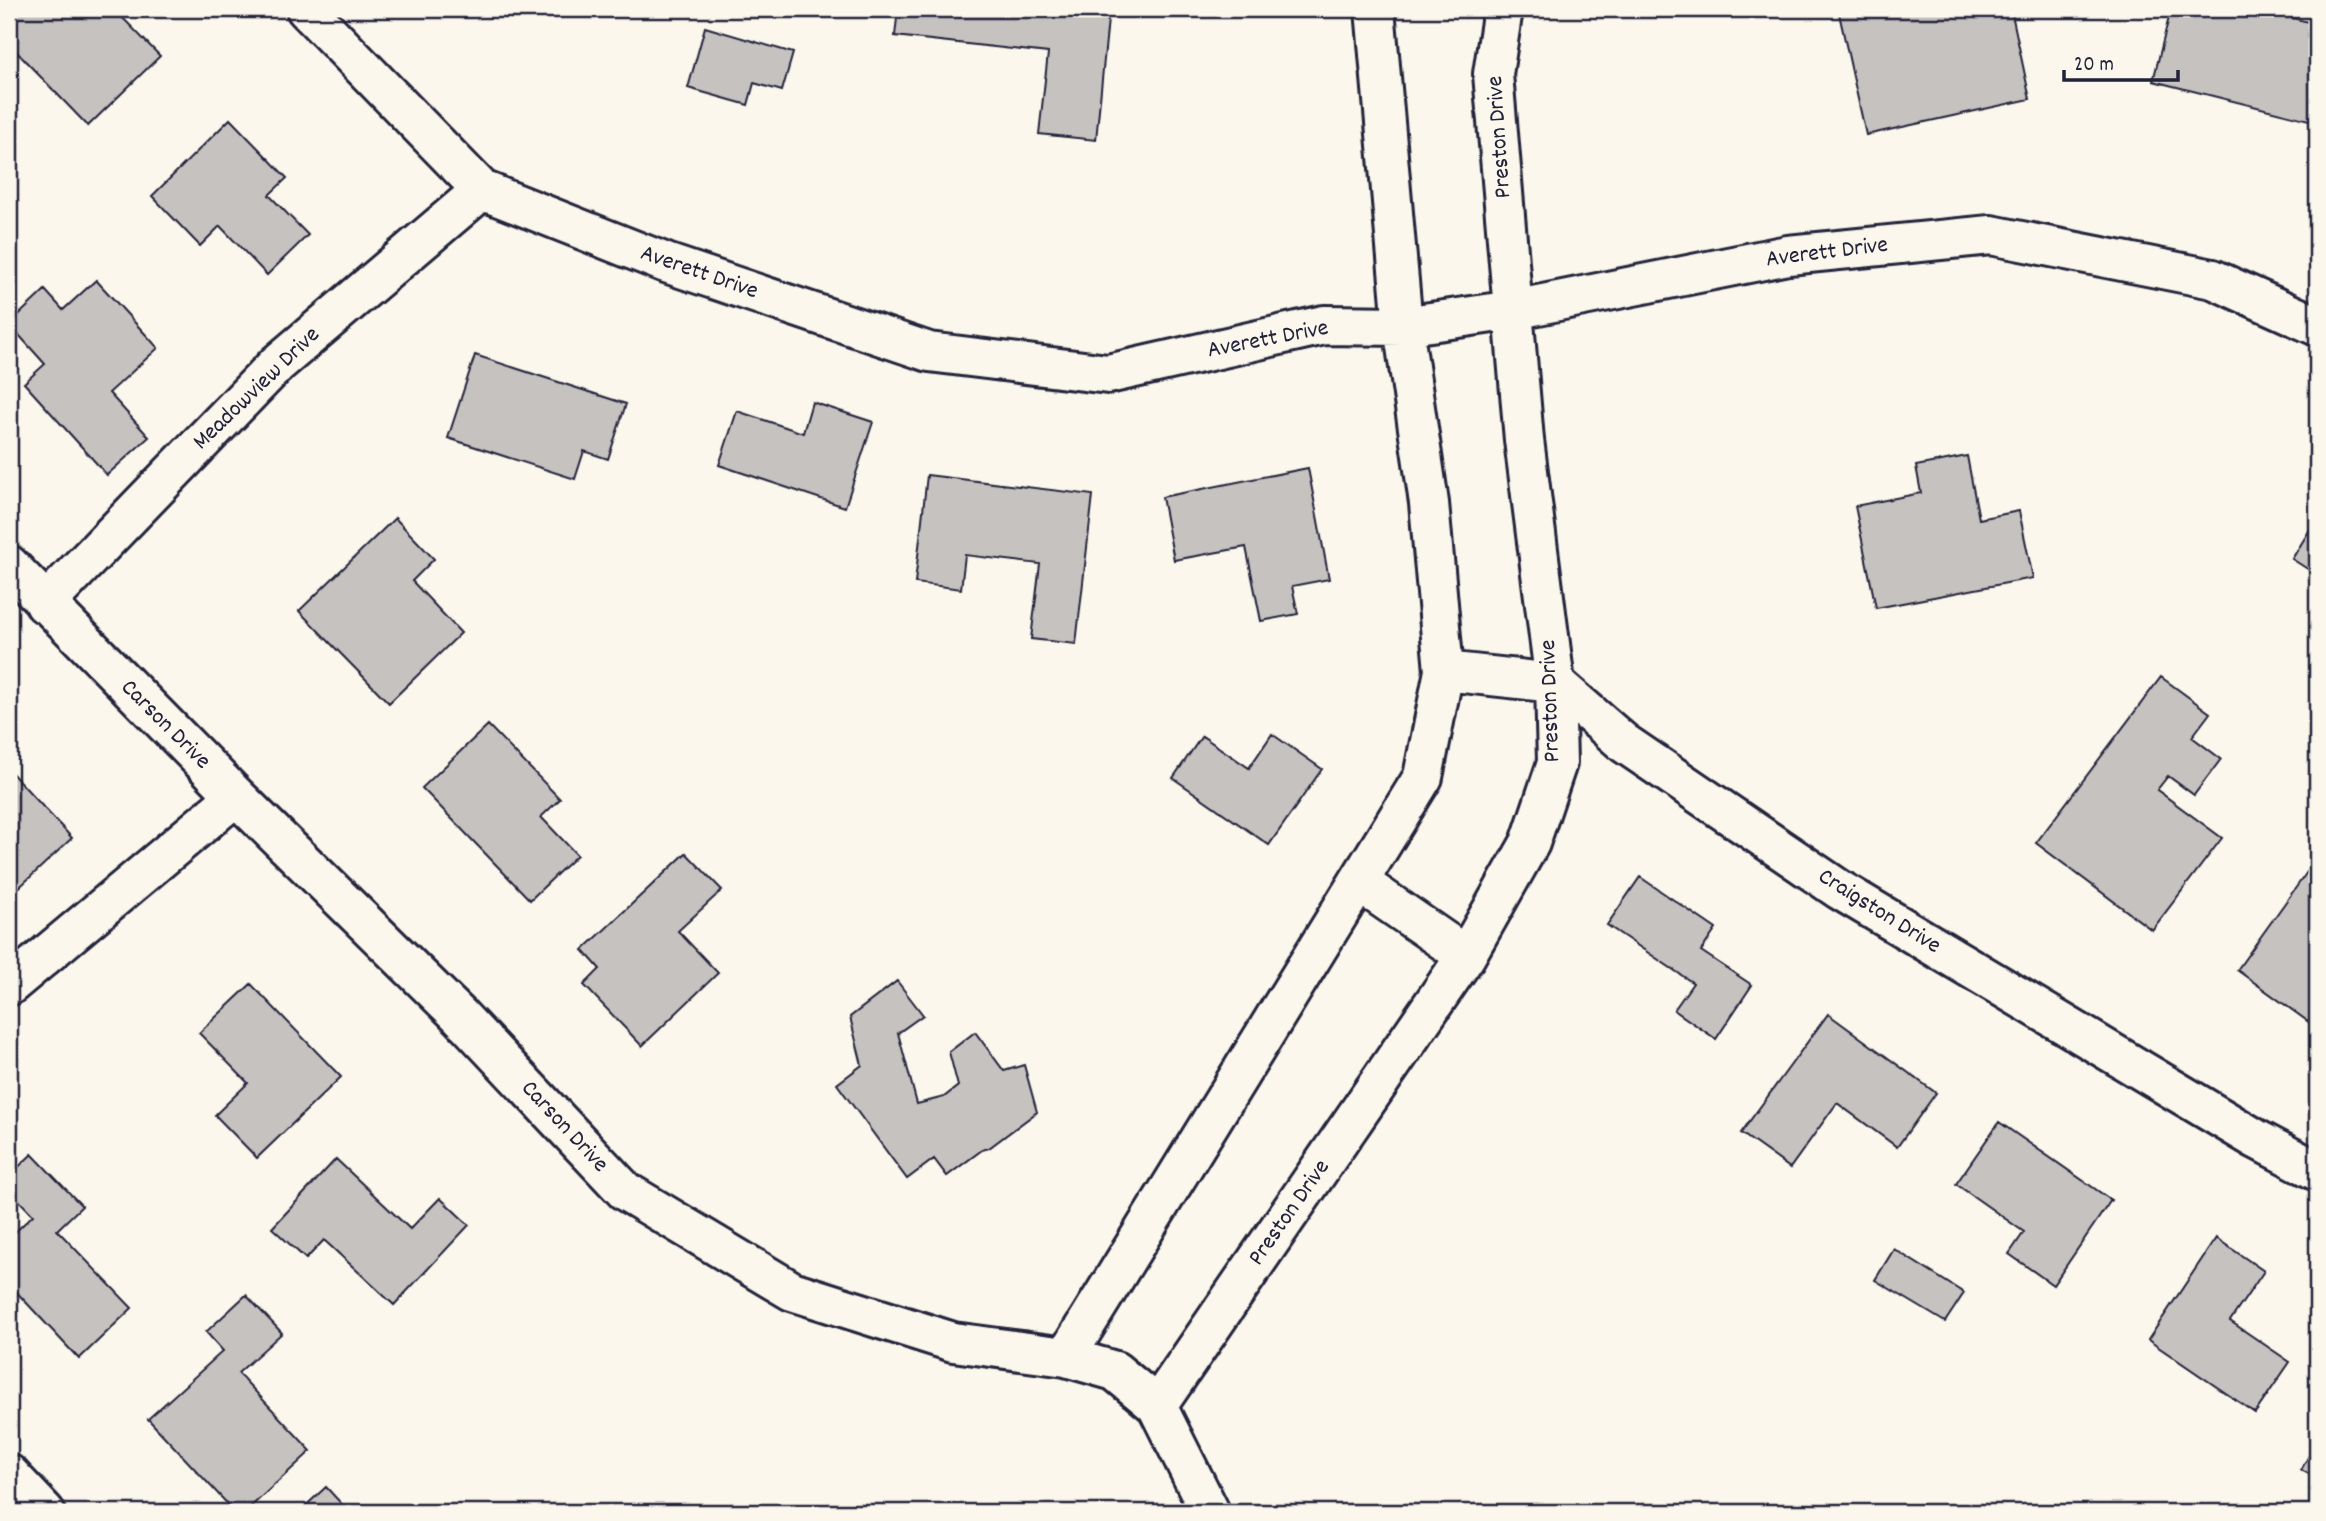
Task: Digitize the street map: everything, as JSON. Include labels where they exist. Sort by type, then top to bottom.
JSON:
[{"type":"street","name":"Averett Drive","points":[[306,9],[482,190],[666,263],[929,352],[1108,374],[1324,325],[1403,326],[1513,310],[1787,255],[1991,235],[2213,279],[2317,326]]},
{"type":"street","points":[[1066,1357],[1423,777],[1444,671],[1429,503],[1403,326],[1375,9]]},
{"type":"street","name":"Preston Drive","points":[[1157,1406],[1466,956],[1530,843],[1557,763],[1555,683],[1524,440],[1493,74],[1503,9]]},
{"type":"street","name":"Meadowview Drive","points":[[45,604],[276,364],[482,190]]},
{"type":"street","name":"Carson Drive","points":[[9,565],[236,796],[460,1016],[625,1191],[792,1291],[953,1342],[1066,1357],[1115,1371],[1157,1406],[1210,1512]]},
{"type":"street","points":[[1444,671],[1555,683]]},
{"type":"street","name":"Craigston Drive","points":[[1555,683],[1624,743],[1840,890],[2244,1132],[2317,1171]]},
{"type":"street","points":[[9,986],[236,796]]},
{"type":"street","points":[[1359,882],[1466,956]]},
{"type":"street","points":[[9,1474],[45,1512]]},
{"type":"building","points":[[9,9],[116,9],[160,56],[88,126],[9,44]]},
{"type":"building","points":[[898,9],[1109,9],[1096,140],[1039,134],[1048,53],[895,36]]},
{"type":"building","points":[[1838,9],[2011,9],[2030,99],[1866,135]]},
{"type":"building","points":[[2171,9],[2256,9],[2317,24],[2317,122],[2153,81]]},
{"type":"building","points":[[705,27],[793,53],[782,91],[754,83],[748,105],[688,88]]},
{"type":"building","points":[[230,119],[287,178],[269,195],[308,235],[267,275],[220,226],[200,246],[152,196]]},
{"type":"building","points":[[96,280],[158,348],[109,393],[149,437],[107,475],[24,383],[45,364],[9,324],[45,290],[63,310]]},
{"type":"building","points":[[475,355],[626,404],[608,459],[584,451],[575,479],[448,438]]},
{"type":"building","points":[[812,402],[873,422],[845,507],[719,465],[737,411],[803,433]]},
{"type":"building","points":[[1967,456],[1979,519],[2019,511],[2033,578],[1876,608],[1855,506],[1921,493],[1916,466]]},
{"type":"building","points":[[1308,468],[1329,579],[1292,586],[1298,614],[1261,621],[1246,547],[1174,560],[1162,497]]},
{"type":"building","points":[[927,475],[1093,495],[1076,644],[1031,639],[1040,564],[965,555],[961,589],[915,583]]},
{"type":"building","points":[[395,518],[434,559],[412,581],[461,633],[389,703],[299,611]]},
{"type":"building","points":[[2317,518],[2317,575],[2292,559]]},
{"type":"building","points":[[2161,677],[2210,713],[2192,737],[2221,759],[2194,795],[2168,776],[2157,790],[2222,838],[2152,930],[2036,843]]},
{"type":"building","points":[[488,725],[560,799],[541,817],[577,855],[530,900],[422,788]]},
{"type":"building","points":[[1272,734],[1322,769],[1269,845],[1173,778],[1202,736],[1249,768]]},
{"type":"building","points":[[9,770],[72,838],[9,897]]},
{"type":"building","points":[[686,853],[722,890],[678,931],[718,973],[642,1046],[584,985],[600,969],[583,950]]},
{"type":"building","points":[[2317,858],[2317,1028],[2237,970]]},
{"type":"building","points":[[1640,877],[1716,929],[1701,951],[1752,985],[1716,1039],[1674,1010],[1693,983],[1607,925]]},
{"type":"building","points":[[897,981],[923,1015],[898,1033],[917,1104],[944,1097],[958,1086],[949,1052],[975,1032],[1004,1071],[1024,1065],[1037,1112],[947,1176],[934,1159],[907,1179],[837,1084],[862,1065],[850,1017]]},
{"type":"building","points":[[251,984],[341,1077],[257,1158],[215,1115],[248,1083],[199,1033]]},
{"type":"building","points":[[1828,1014],[1936,1093],[1897,1147],[1837,1103],[1790,1168],[1741,1133]]},
{"type":"building","points":[[1999,1122],[2111,1200],[2053,1285],[2009,1254],[2024,1232],[1956,1184]]},
{"type":"building","points":[[32,1154],[82,1206],[57,1230],[132,1308],[79,1359],[9,1284],[9,1238],[33,1215],[9,1190],[9,1176]]},
{"type":"building","points":[[336,1159],[410,1229],[440,1198],[469,1225],[394,1305],[324,1240],[306,1259],[272,1228]]},
{"type":"building","points":[[2216,1238],[2264,1271],[2230,1321],[2290,1362],[2255,1413],[2148,1340]]},
{"type":"building","points":[[1894,1249],[1964,1293],[1945,1322],[1875,1280]]},
{"type":"building","points":[[246,1295],[282,1333],[238,1373],[311,1451],[245,1512],[235,1512],[148,1419],[223,1351],[206,1332]]},
{"type":"building","points":[[2317,1441],[2317,1478],[2301,1470]]},
{"type":"building","points":[[326,1487],[349,1512],[299,1512]]}]
